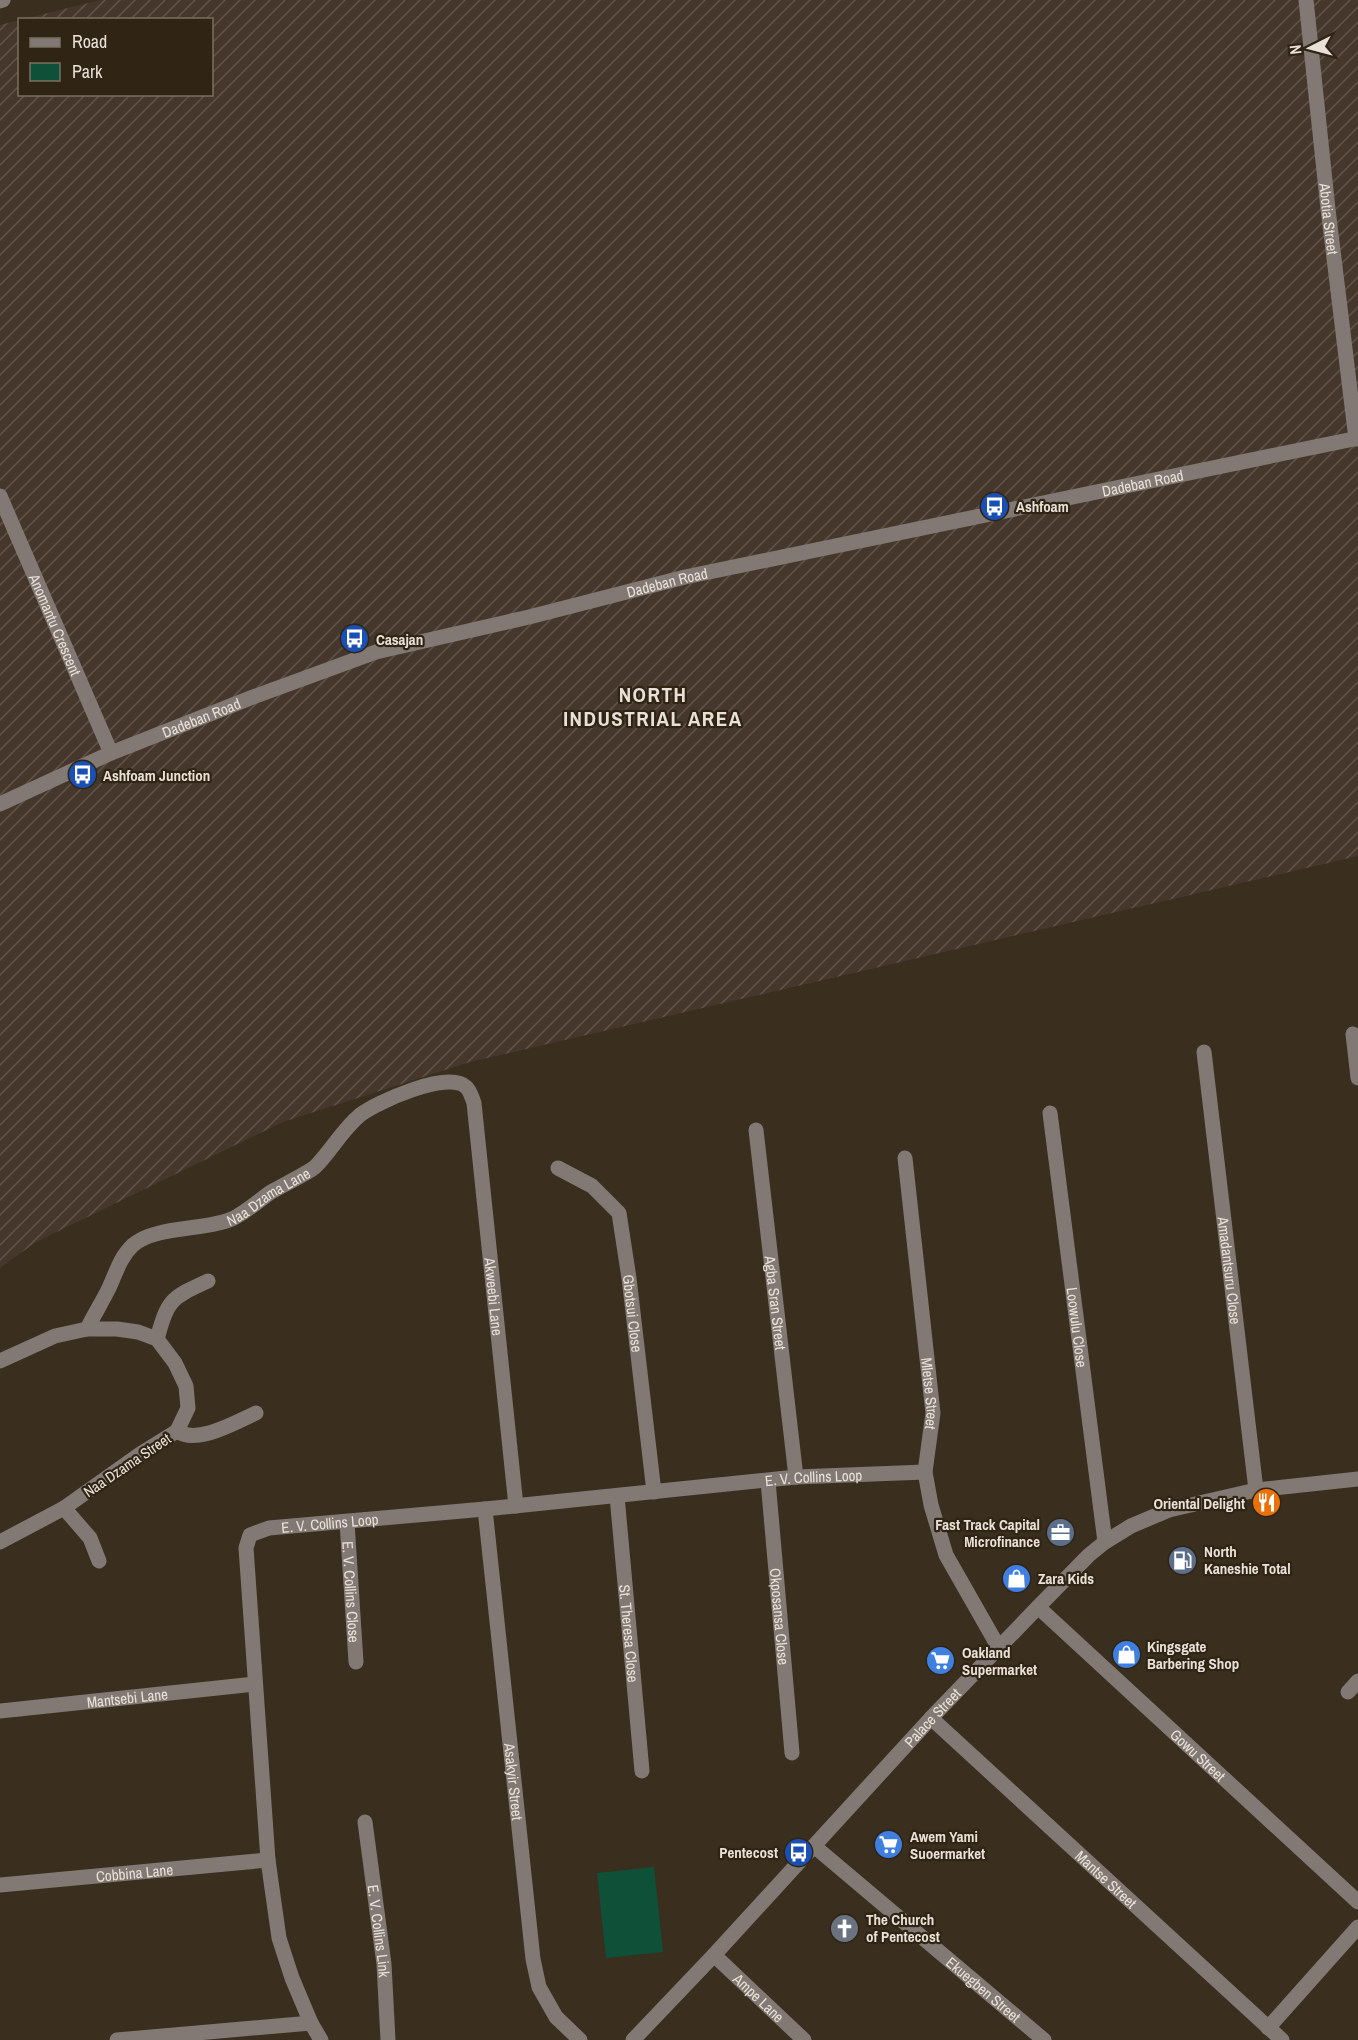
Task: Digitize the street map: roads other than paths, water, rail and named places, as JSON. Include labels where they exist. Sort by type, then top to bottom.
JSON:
[{"type":"street","name":"Abotia Street","points":[[1306,0],[1328,209],[1357,438]]},
{"type":"street","name":"Dadeban Road","points":[[0,804],[111,753],[376,652],[685,577],[1357,438]]},
{"type":"street","name":"Anomantu Crescent","points":[[0,496],[111,753]]},
{"type":"street","points":[[1353,1034],[1358,1078]]},
{"type":"street","name":"Amadantsuru Close","points":[[1204,1052],[1256,1490]]},
{"type":"street","name":"Naa Dzama Lane","points":[[87,1329],[110,1287],[121,1260],[134,1244],[149,1237],[183,1228],[219,1224],[254,1207],[269,1194],[313,1168],[352,1123],[372,1106],[417,1089],[448,1082],[460,1083],[468,1088]]},
{"type":"street","name":"Akweebi Lane","points":[[468,1088],[474,1103],[516,1506]]},
{"type":"street","name":"Loowulu Close","points":[[1050,1113],[1105,1542]]},
{"type":"street","name":"Agba Sran Street","points":[[756,1130],[796,1477]]},
{"type":"street","name":"Mletse Street","points":[[905,1158],[933,1413],[925,1472],[931,1505],[946,1555],[999,1648]]},
{"type":"street","name":"Gbotsui Close","points":[[558,1168],[592,1185],[619,1213],[629,1278],[654,1492]]},
{"type":"street","points":[[0,1361],[55,1336],[87,1329],[117,1329],[138,1332],[157,1339],[169,1304],[178,1295],[208,1281]]},
{"type":"street","name":"Naa Dzama Street","points":[[0,1542],[64,1508],[140,1454],[177,1431],[188,1407],[186,1386],[176,1363],[157,1339]]},
{"type":"street","points":[[177,1431],[184,1436],[204,1435],[256,1413]]},
{"type":"street","name":"E. V. Collins Loop","points":[[321,2040],[311,2024],[292,1978],[279,1938],[268,1860],[246,1548],[250,1535],[269,1528],[516,1506],[796,1477],[925,1472]]},
{"type":"street","name":"Palace Street","points":[[633,2040],[931,1718],[1089,1555],[1105,1542],[1131,1526],[1169,1509],[1256,1490],[1358,1479]]},
{"type":"street","name":"Okposansa Close","points":[[768,1481],[792,1754]]},
{"type":"street","name":"St. Theresa Close","points":[[617,1496],[642,1771]]},
{"type":"street","points":[[64,1508],[90,1538],[99,1561]]},
{"type":"street","name":"Asakyir Street","points":[[485,1509],[532,1959],[539,1987],[555,2018],[580,2040]]},
{"type":"street","name":"E. V. Collins Close","points":[[347,1522],[356,1662]]},
{"type":"street","name":"Gowu Street","points":[[1038,1607],[1358,1902]]},
{"type":"street","name":"Mantsebi Lane","points":[[0,1712],[255,1684]]},
{"type":"street","name":"Mantse Street","points":[[931,1718],[1282,2040]]},
{"type":"street","name":"E. V. Collins Link","points":[[365,1822],[384,1964],[388,2040]]},
{"type":"street","name":"Ekuegben Street","points":[[814,1846],[1044,2040]]},
{"type":"street","name":"Cobbina Lane","points":[[0,1885],[268,1860]]},
{"type":"street","points":[[1269,2028],[1358,1927]]},
{"type":"street","name":"Ampe Lane","points":[[714,1955],[804,2040]]},
{"type":"street","points":[[117,2040],[311,2024]]},
{"type":"place","name":"Ashfoam","points":[[995,506]]},
{"type":"place","name":"Casajan","points":[[355,639]]},
{"type":"place","name":"Ashfoam Junction","points":[[82,775]]},
{"type":"place","name":"Oriental Delight","points":[[1266,1503]]},
{"type":"place","name":"Fast Track Capital Microfinance","points":[[1061,1533]]},
{"type":"place","name":"North Kaneshie Total","points":[[1183,1560]]},
{"type":"place","name":"Zara Kids","points":[[1017,1578]]},
{"type":"place","name":"Kingsgate Barbering Shop","points":[[1126,1655]]},
{"type":"place","name":"Oakland Supermarket","points":[[941,1661]]},
{"type":"place","name":"Awem Yami Suoermarket","points":[[889,1845]]},
{"type":"place","name":"Pentecost","points":[[799,1852]]},
{"type":"place","name":"The Church of Pentecost","points":[[845,1928]]},
{"type":"district","name":"NORTH INDUSTRIAL AREA","points":[[653,706]]}]
